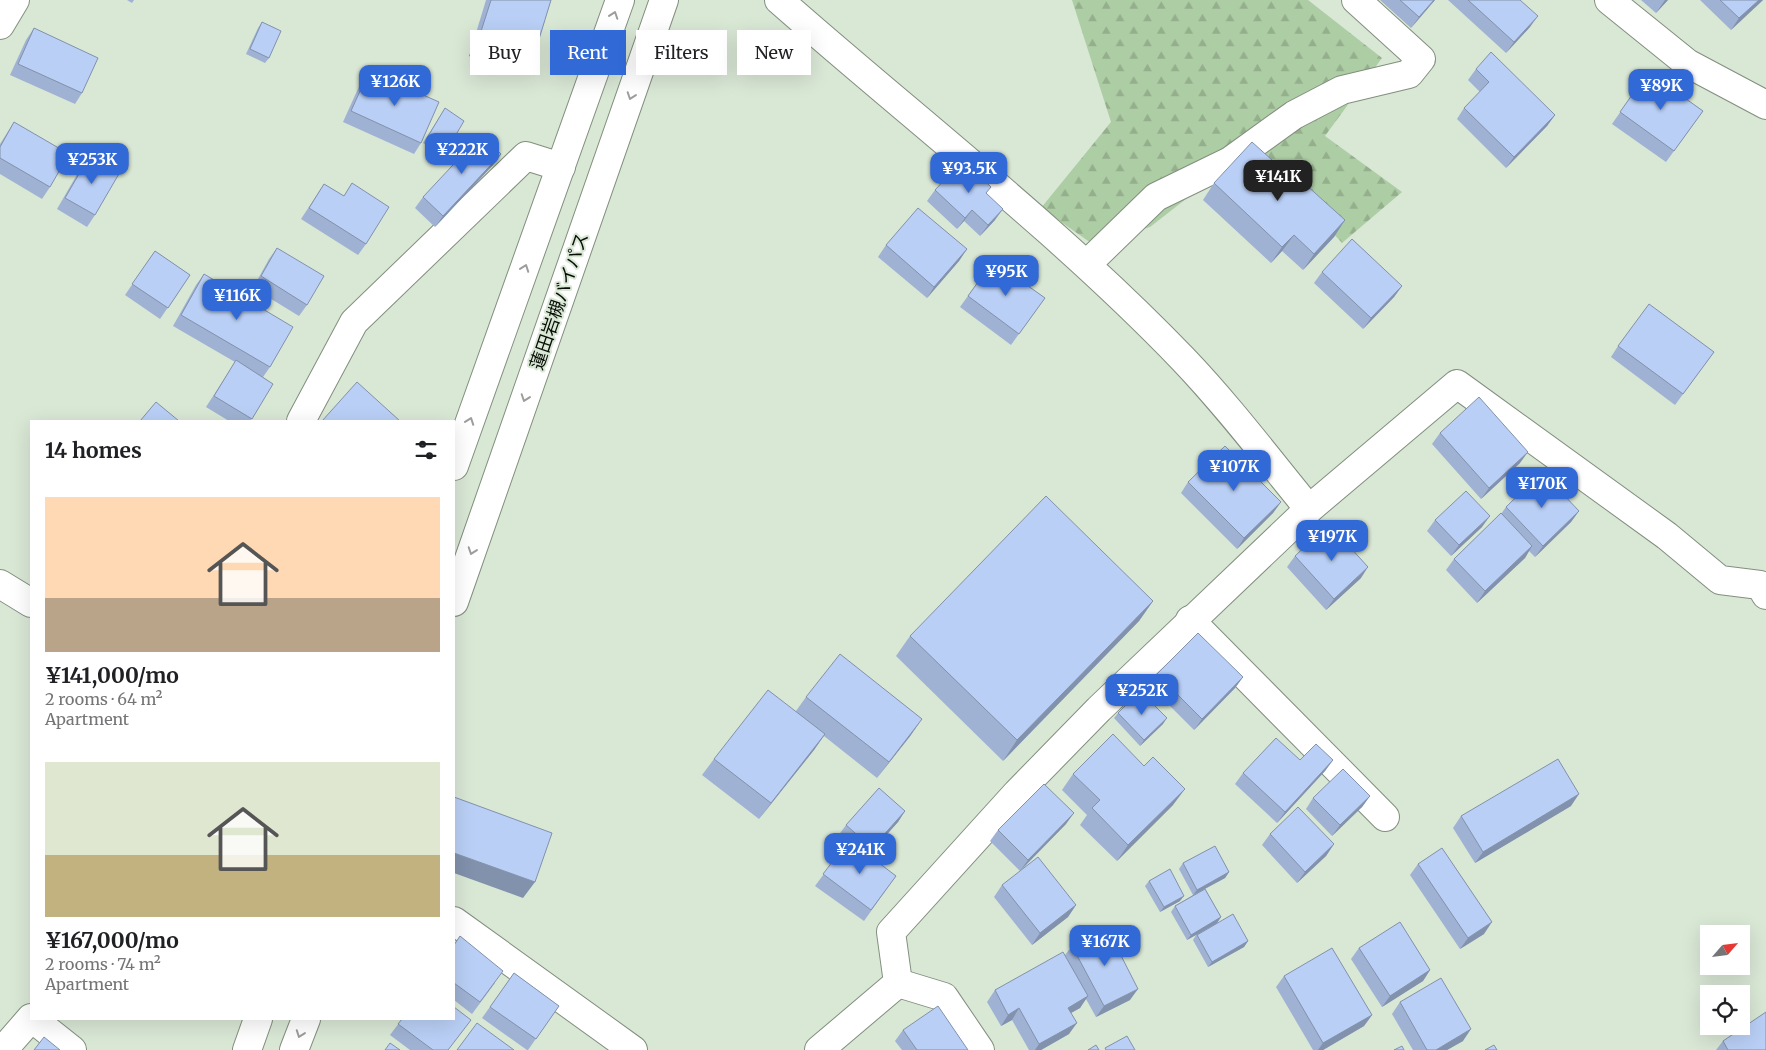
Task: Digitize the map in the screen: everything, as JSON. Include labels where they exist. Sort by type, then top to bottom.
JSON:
[{"type":"main road","points":[[0,24],[16,0]]},
{"type":"main road","points":[[455,463],[620,0]]},
{"type":"main road","name":"蓮田岩槻バイパス","points":[[455,599],[664,0]]},
{"type":"main road","points":[[779,0],[1087,264],[1184,359],[1228,409],[1309,509]]},
{"type":"main road","points":[[1087,264],[1156,197],[1230,161],[1294,115],[1342,90],[1409,74],[1421,59],[1356,0]]},
{"type":"main road","points":[[1609,0],[1687,63],[1766,105]]},
{"type":"main road","points":[[302,420],[354,322],[361,315],[526,156],[561,167]]},
{"type":"main road","points":[[898,983],[891,932],[1017,793],[1190,620],[1309,509],[1457,384],[1667,536],[1720,580],[1760,585],[1766,595]]},
{"type":"main road","points":[[0,584],[30,602]]},
{"type":"main road","points":[[1190,620],[1385,817]]},
{"type":"main road","points":[[455,922],[633,1050]]},
{"type":"main road","points":[[819,1050],[898,983]]},
{"type":"main road","points":[[898,983],[944,997],[980,1050]]},
{"type":"main road","points":[[2,1050],[31,1020]]},
{"type":"main road","points":[[33,1020],[72,1050]]},
{"type":"main road","points":[[247,1050],[258,1020]]},
{"type":"main road","points":[[294,1050],[306,1020]]},
{"type":"green space","points":[[1072,0],[1308,0],[1382,58],[1325,136],[1402,192],[1342,243],[1254,146],[1150,227],[1094,245],[1041,208],[1111,122]]},
{"type":"building","points":[[491,0],[551,0],[540,36],[540,30],[481,30]]},
{"type":"building","points":[[1400,0],[1434,0],[1419,17]]},
{"type":"building","points":[[1468,0],[1520,0],[1538,16],[1514,42]]},
{"type":"building","points":[[1720,0],[1759,0],[1739,18]]},
{"type":"building","points":[[262,22],[281,31],[269,58],[250,49]]},
{"type":"building","points":[[34,28],[98,58],[82,93],[18,64]]},
{"type":"building","points":[[1491,52],[1555,115],[1514,157],[1464,108],[1489,82],[1476,69]]},
{"type":"building","points":[[369,71],[439,102],[421,143],[351,111]]},
{"type":"building","points":[[1648,72],[1703,111],[1674,151],[1620,112]]},
{"type":"building","points":[[445,108],[464,121],[447,150],[427,138]]},
{"type":"building","points":[[14,122],[69,154],[50,187],[0,158],[0,147]]},
{"type":"building","points":[[481,135],[501,154],[443,216],[423,197]]},
{"type":"building","points":[[1252,142],[1272,160],[1264,169],[1283,187],[1295,175],[1345,220],[1314,254],[1294,235],[1282,247],[1214,183]]},
{"type":"building","points":[[90,155],[120,172],[95,215],[65,198]]},
{"type":"building","points":[[963,160],[991,187],[986,193],[1003,209],[988,225],[972,210],[965,218],[935,190]]},
{"type":"building","points":[[352,183],[389,207],[366,244],[309,208],[324,184],[344,196]]},
{"type":"building","points":[[918,208],[967,249],[934,287],[886,245]]},
{"type":"building","points":[[1352,239],[1402,286],[1371,318],[1322,272]]},
{"type":"building","points":[[277,248],[324,276],[307,305],[261,276]]},
{"type":"building","points":[[155,251],[190,275],[168,308],[132,284]]},
{"type":"building","points":[[993,261],[1045,298],[1019,334],[968,296]]},
{"type":"building","points":[[204,274],[293,327],[270,367],[181,315]]},
{"type":"building","points":[[1649,304],[1714,352],[1683,394],[1618,346]]},
{"type":"building","points":[[236,360],[273,384],[252,419],[214,396]]},
{"type":"building","points":[[357,382],[399,420],[323,420]]},
{"type":"building","points":[[1479,397],[1528,452],[1489,488],[1440,433]]},
{"type":"building","points":[[156,402],[178,420],[141,420]]},
{"type":"building","points":[[1225,446],[1281,502],[1244,538],[1188,482]]},
{"type":"building","points":[[1542,472],[1579,511],[1543,546],[1506,507]]},
{"type":"building","points":[[1466,491],[1490,516],[1459,545],[1435,520]]},
{"type":"building","points":[[1046,496],[1153,601],[1017,740],[910,636]]},
{"type":"building","points":[[1501,513],[1532,546],[1485,591],[1454,559]]},
{"type":"building","points":[[1329,524],[1368,567],[1334,599],[1295,556]]},
{"type":"building","points":[[1198,633],[1243,677],[1202,719],[1157,674]]},
{"type":"building","points":[[840,654],[922,719],[889,762],[806,697]]},
{"type":"building","points":[[768,690],[825,734],[771,803],[714,759]]},
{"type":"building","points":[[1140,691],[1167,718],[1144,740],[1118,713]]},
{"type":"building","points":[[1113,734],[1144,766],[1153,757],[1185,789],[1128,845],[1092,808],[1100,800],[1073,774]]},
{"type":"building","points":[[1276,738],[1300,760],[1316,744],[1333,760],[1285,812],[1243,773]]},
{"type":"building","points":[[1558,759],[1579,794],[1483,852],[1461,816]]},
{"type":"building","points":[[1343,769],[1370,796],[1340,825],[1313,798]]},
{"type":"building","points":[[1044,784],[1074,813],[1028,860],[998,830]]},
{"type":"building","points":[[879,788],[905,811],[872,848],[846,825]]},
{"type":"building","points":[[455,797],[552,833],[535,882],[455,853]]},
{"type":"building","points":[[1298,807],[1334,844],[1305,872],[1270,834]]},
{"type":"building","points":[[849,840],[896,876],[871,910],[823,874]]},
{"type":"building","points":[[1215,846],[1229,872],[1197,890],[1183,863]]},
{"type":"building","points":[[1442,848],[1492,922],[1468,938],[1418,864]]},
{"type":"building","points":[[1038,857],[1076,905],[1040,933],[1002,885]]},
{"type":"building","points":[[1170,869],[1184,896],[1164,907],[1149,881]]},
{"type":"building","points":[[1205,889],[1221,917],[1191,935],[1175,906]]},
{"type":"building","points":[[1233,914],[1248,941],[1212,962],[1197,935]]},
{"type":"building","points":[[1400,922],[1430,970],[1390,996],[1359,948]]},
{"type":"building","points":[[1107,928],[1138,989],[1104,1006],[1072,946]]},
{"type":"building","points":[[460,936],[503,971],[480,1002],[455,984],[455,944]]},
{"type":"building","points":[[1332,948],[1372,1015],[1323,1043],[1284,976]]},
{"type":"building","points":[[1063,952],[1088,996],[1068,1008],[1077,1023],[1039,1044],[1019,1008],[1008,1015],[995,990]]},
{"type":"building","points":[[514,973],[559,1006],[536,1039],[490,1007]]},
{"type":"building","points":[[1441,978],[1471,1029],[1436,1050],[1427,1050],[1400,1002]]},
{"type":"building","points":[[938,1006],[968,1050],[917,1050],[903,1030]]},
{"type":"building","points":[[455,1008],[471,1020],[448,1050],[433,1050],[398,1024],[401,1020],[455,1020]]},
{"type":"building","points":[[1766,1012],[1766,1050],[1728,1050],[1723,1041],[1732,1035],[1750,1035],[1750,1023]]},
{"type":"building","points":[[477,1023],[514,1050],[457,1050]]},
{"type":"building","points":[[1127,1036],[1135,1050],[1106,1050],[1105,1048]]},
{"type":"building","points":[[44,1037],[60,1050],[34,1050]]},
{"type":"building","points":[[390,1043],[400,1050],[385,1050]]},
{"type":"building","points":[[1096,1045],[1099,1050],[1088,1050]]},
{"type":"building","points":[[1494,1045],[1497,1050],[1485,1050]]},
{"type":"building","points":[[1402,1046],[1404,1050],[1394,1050]]}]
